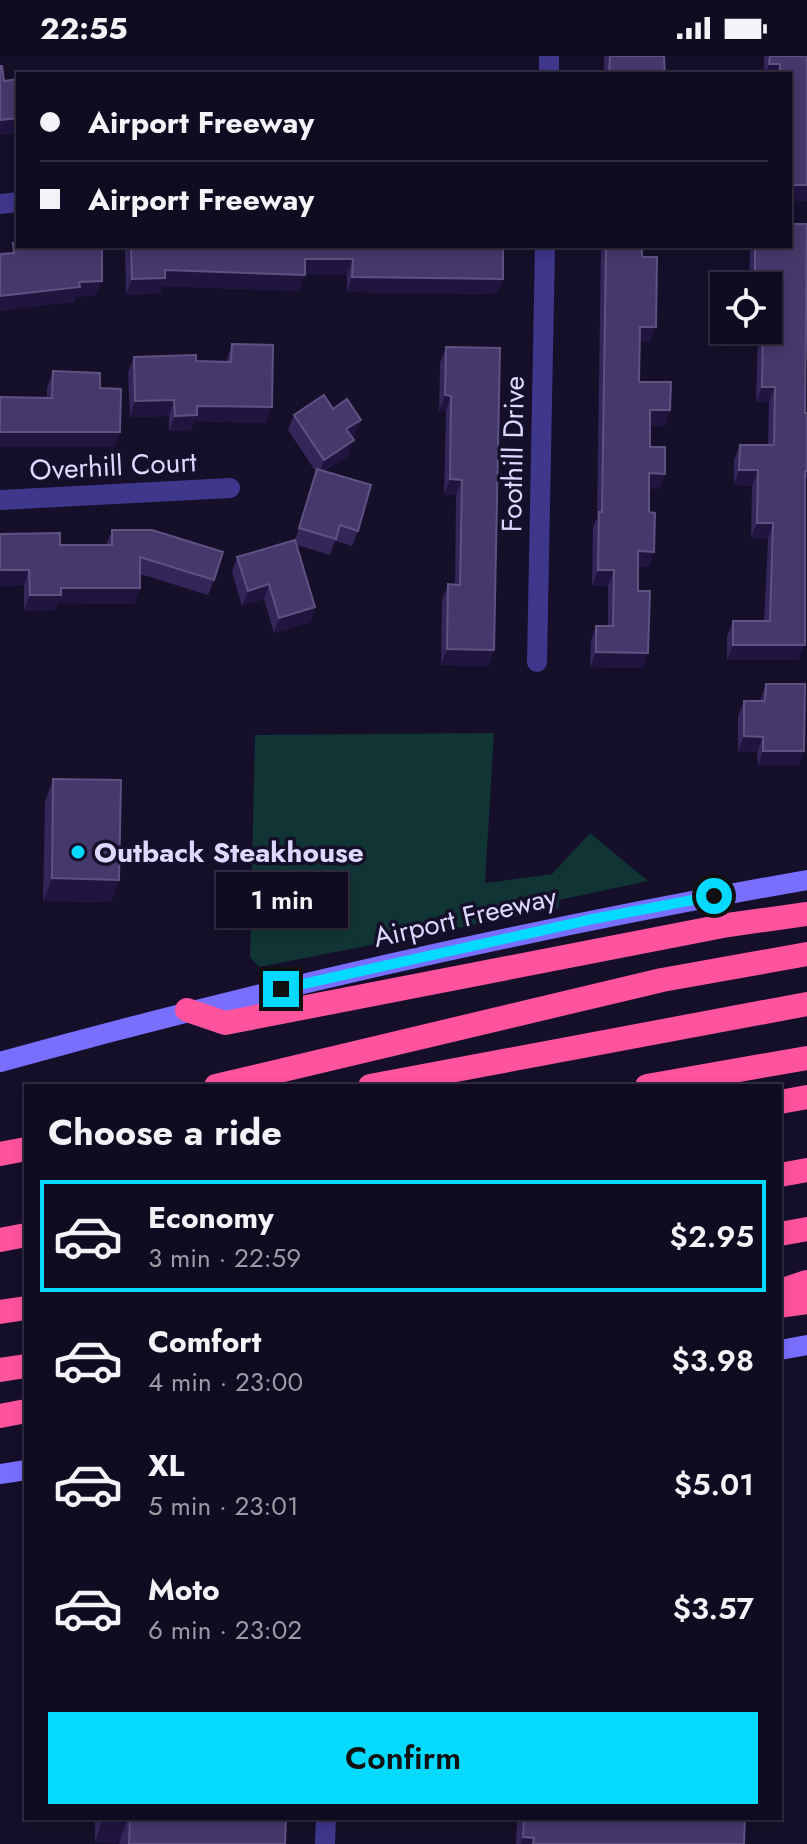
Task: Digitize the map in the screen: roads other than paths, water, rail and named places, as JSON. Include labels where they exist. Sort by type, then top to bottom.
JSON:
[{"type":"highway","points":[[187,1010],[225,1023],[728,925],[807,914]]},
{"type":"highway","points":[[224,1084],[647,983],[807,954]]},
{"type":"highway","points":[[381,1084],[807,1004]]},
{"type":"highway","points":[[658,1084],[807,1058]]},
{"type":"highway","points":[[782,1102],[807,1097]]},
{"type":"highway","points":[[0,1154],[24,1149]]},
{"type":"highway","points":[[782,1175],[807,1170]]},
{"type":"highway","points":[[782,1234],[807,1229]]},
{"type":"highway","points":[[782,1279],[807,1281]]},
{"type":"highway","points":[[782,1290],[807,1281]]},
{"type":"highway","points":[[782,1306],[807,1302]]},
{"type":"highway","points":[[0,1312],[24,1308]]},
{"type":"highway","points":[[0,1370],[24,1366]]},
{"type":"highway","points":[[0,1416],[24,1411]]},
{"type":"main road","name":"Airport Freeway","points":[[0,1062],[187,1010],[593,919],[807,880]]},
{"type":"main road","points":[[782,1350],[807,1345]]},
{"type":"main road","points":[[0,1474],[24,1470]]},
{"type":"street","name":"Foothill Drive","points":[[537,662],[545,248]]},
{"type":"street","name":"Overhill Court","points":[[0,500],[230,488]]},
{"type":"street","points":[[325,1844],[326,1820]]},
{"type":"place","name":"Outback Steakhouse","points":[[78,852]]}]
